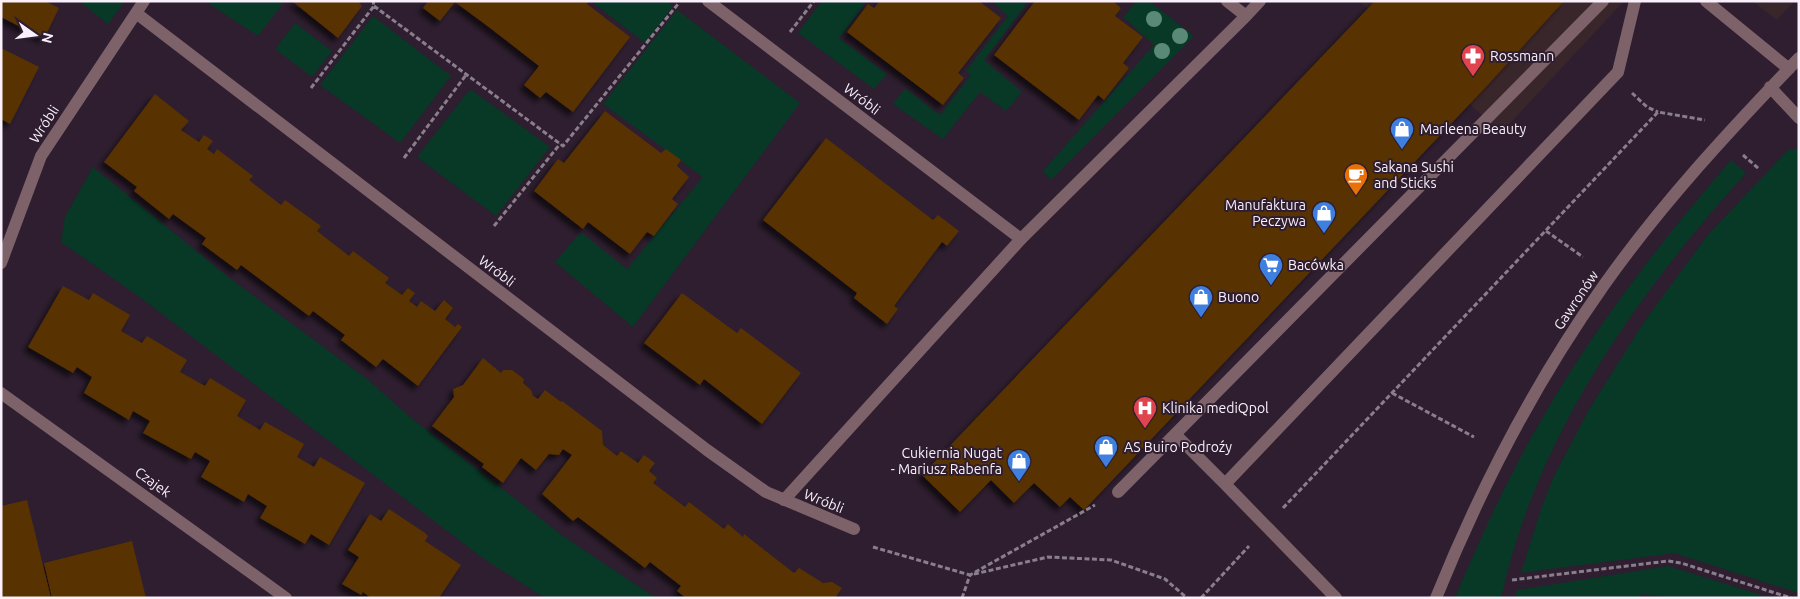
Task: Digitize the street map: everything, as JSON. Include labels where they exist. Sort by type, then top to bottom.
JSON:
[{"type":"street","name":"Wróbli","points":[[1,263],[41,156],[144,1]]},
{"type":"street","name":"Wróbli","points":[[708,1],[1021,239]]},
{"type":"street","points":[[1227,1],[1246,16]]},
{"type":"street","points":[[784,500],[1021,239],[1260,1]]},
{"type":"street","points":[[1118,492],[1603,1]]},
{"type":"street","points":[[1225,484],[1618,72],[1635,1]]},
{"type":"street","points":[[1706,1],[1789,68]]},
{"type":"street","name":"Wróbli","points":[[136,13],[707,450],[766,492],[854,529]]},
{"type":"street","name":"Gawronów","points":[[1436,598],[1496,466],[1548,371],[1604,285],[1662,208],[1724,137],[1799,58]]},
{"type":"street","points":[[1770,87],[1799,118]]},
{"type":"street","name":"Czajek","points":[[1,393],[286,598]]},
{"type":"street","points":[[1175,434],[1336,598]]},
{"type":"path","points":[[373,1],[374,6],[563,146],[678,4]]},
{"type":"path","points":[[790,32],[814,1]]},
{"type":"path","points":[[311,88],[374,6]]},
{"type":"path","points":[[404,158],[466,75]]},
{"type":"path","points":[[1201,598],[1266,526],[1658,112],[1703,118]]},
{"type":"path","points":[[494,226],[560,144]]},
{"type":"path","points":[[1739,152],[1759,169]]},
{"type":"path","points":[[1546,231],[1582,258]]},
{"type":"path","points":[[1392,393],[1474,437]]},
{"type":"path","points":[[962,598],[970,575],[1118,492]]},
{"type":"path","points":[[870,546],[970,575],[1048,557],[1111,560],[1165,579],[1187,598]]},
{"type":"path","points":[[1512,580],[1668,561],[1681,563],[1791,598]]},
{"type":"shaded area","points":[[1359,1],[1624,1],[1501,133]]},
{"type":"shaded area","points":[[1752,1],[1794,1],[1777,20]]},
{"type":"green space","points":[[79,1],[125,1],[108,24]]},
{"type":"green space","points":[[205,1],[281,1],[283,3],[258,36]]},
{"type":"green space","points":[[591,1],[667,1],[673,6],[645,43]]},
{"type":"green space","points":[[822,1],[867,1],[839,38],[887,74],[874,89],[798,33]]},
{"type":"green space","points":[[992,1],[1024,1],[1027,3],[984,60],[1022,92],[1006,111],[980,92],[943,139],[893,104],[905,88],[940,115],[971,75],[966,71],[1008,16]]},
{"type":"green space","points":[[1137,1],[1149,1],[1194,36],[1051,180],[1043,171],[1154,45],[1123,17]]},
{"type":"green space","points":[[677,10],[800,103],[633,327],[555,262],[581,232],[627,269],[703,177],[603,104]]},
{"type":"green space","points":[[373,16],[451,76],[400,143],[320,85]]},
{"type":"green space","points":[[295,23],[332,51],[312,77],[275,49]]},
{"type":"green space","points":[[470,89],[550,147],[496,216],[417,157]]},
{"type":"green space","points":[[1789,149],[1799,149],[1799,593],[1674,553],[1521,573],[1541,509],[1554,476],[1590,408],[1644,322],[1707,236]]},
{"type":"green space","points":[[1731,160],[1746,173],[1666,268],[1596,370],[1565,424],[1539,480],[1517,538],[1501,598],[1455,598],[1507,483],[1563,383],[1608,316],[1655,252]]},
{"type":"green space","points":[[93,167],[231,279],[367,379],[411,418],[563,536],[656,598],[545,598],[484,559],[141,298],[61,242],[65,217]]},
{"type":"green space","points":[[1668,566],[1771,598],[1669,598],[1643,594],[1637,598],[1515,598],[1517,590]]},
{"type":"building","points":[[1,1],[45,1],[59,8],[44,39],[1,17]]},
{"type":"building","points":[[292,1],[358,1],[362,6],[338,38]]},
{"type":"building","points":[[428,1],[589,1],[587,4],[630,37],[573,112],[546,92],[540,98],[524,85],[539,66],[490,28],[455,2],[440,21],[423,8]]},
{"type":"building","points":[[880,1],[979,1],[1001,18],[958,73],[964,78],[943,105],[847,32],[868,4],[874,8]]},
{"type":"building","points":[[1035,1],[1113,1],[1121,8],[1115,16],[1143,37],[1123,63],[1129,68],[1104,100],[1098,95],[1079,120],[994,55]]},
{"type":"building","points":[[1375,1],[1564,1],[1485,88],[1084,510],[1070,497],[1060,507],[1034,483],[1014,503],[991,480],[960,512],[922,475]]},
{"type":"building","points":[[1,48],[39,67],[10,124],[1,119]]},
{"type":"building","points":[[155,94],[189,121],[181,130],[199,142],[204,135],[213,141],[207,149],[214,154],[217,149],[253,176],[249,180],[281,205],[285,200],[321,226],[317,231],[349,256],[353,251],[389,278],[385,283],[402,295],[408,288],[415,293],[409,301],[417,307],[421,301],[435,311],[444,300],[453,308],[445,319],[455,327],[458,324],[462,327],[418,386],[383,359],[376,367],[341,340],[345,335],[313,311],[309,316],[241,265],[237,270],[202,244],[206,238],[173,214],[169,219],[134,191],[137,187],[104,162]]},
{"type":"building","points":[[605,111],[661,153],[666,149],[681,160],[677,166],[689,177],[672,199],[678,204],[654,236],[647,232],[630,254],[588,222],[583,229],[534,191],[558,159],[564,163]]},
{"type":"building","points":[[826,138],[933,220],[938,215],[959,231],[947,246],[942,242],[894,306],[898,309],[887,324],[854,298],[857,293],[763,220]]},
{"type":"building","points":[[63,286],[89,300],[93,293],[130,315],[121,331],[142,343],[147,336],[187,360],[180,372],[205,386],[210,378],[246,400],[237,416],[260,430],[265,422],[304,444],[297,457],[314,467],[320,457],[365,483],[329,545],[311,534],[305,544],[260,518],[267,506],[248,494],[244,502],[201,477],[210,461],[195,452],[191,459],[143,433],[150,421],[133,411],[129,420],[84,393],[92,377],[77,367],[73,373],[28,347]]},
{"type":"building","points":[[682,293],[737,333],[741,328],[801,373],[762,424],[704,379],[700,385],[644,343]]},
{"type":"building","points":[[483,358],[501,373],[503,370],[512,370],[524,379],[523,383],[531,390],[533,396],[538,399],[545,390],[562,401],[602,431],[603,445],[617,456],[621,451],[638,463],[644,455],[655,463],[649,471],[657,478],[653,483],[685,507],[689,502],[724,529],[728,524],[743,537],[744,534],[794,573],[799,568],[823,583],[832,582],[842,588],[835,598],[686,598],[677,591],[681,586],[650,562],[645,568],[578,517],[573,521],[542,494],[572,455],[563,449],[559,455],[549,454],[536,470],[521,458],[503,483],[482,467],[484,464],[432,426],[454,397],[453,389],[463,385]]},
{"type":"building","points":[[27,500],[51,598],[1,598],[1,506]]},
{"type":"building","points":[[389,509],[425,533],[428,536],[425,541],[461,565],[439,598],[371,598],[363,592],[361,595],[342,584],[359,557],[348,550],[370,514],[381,521]]},
{"type":"building","points":[[132,541],[146,598],[52,598],[44,563]]},
{"type":"place","name":"Rossmann","points":[[1473,77]]},
{"type":"place","name":"Marleena Beauty","points":[[1402,150]]},
{"type":"place","name":"Sakana Sushi and Sticks","points":[[1356,196]]},
{"type":"place","name":"Manufaktura Peczywa","points":[[1324,234]]},
{"type":"place","name":"Bacówka","points":[[1271,286]]},
{"type":"place","name":"Buono","points":[[1201,318]]},
{"type":"place","name":"Klinika mediQpol","points":[[1145,429]]},
{"type":"place","name":"AS Buiro Podroźy","points":[[1106,468]]},
{"type":"place","name":"Cukiernia Nugat - Mariusz Rabenfa","points":[[1019,482]]}]
